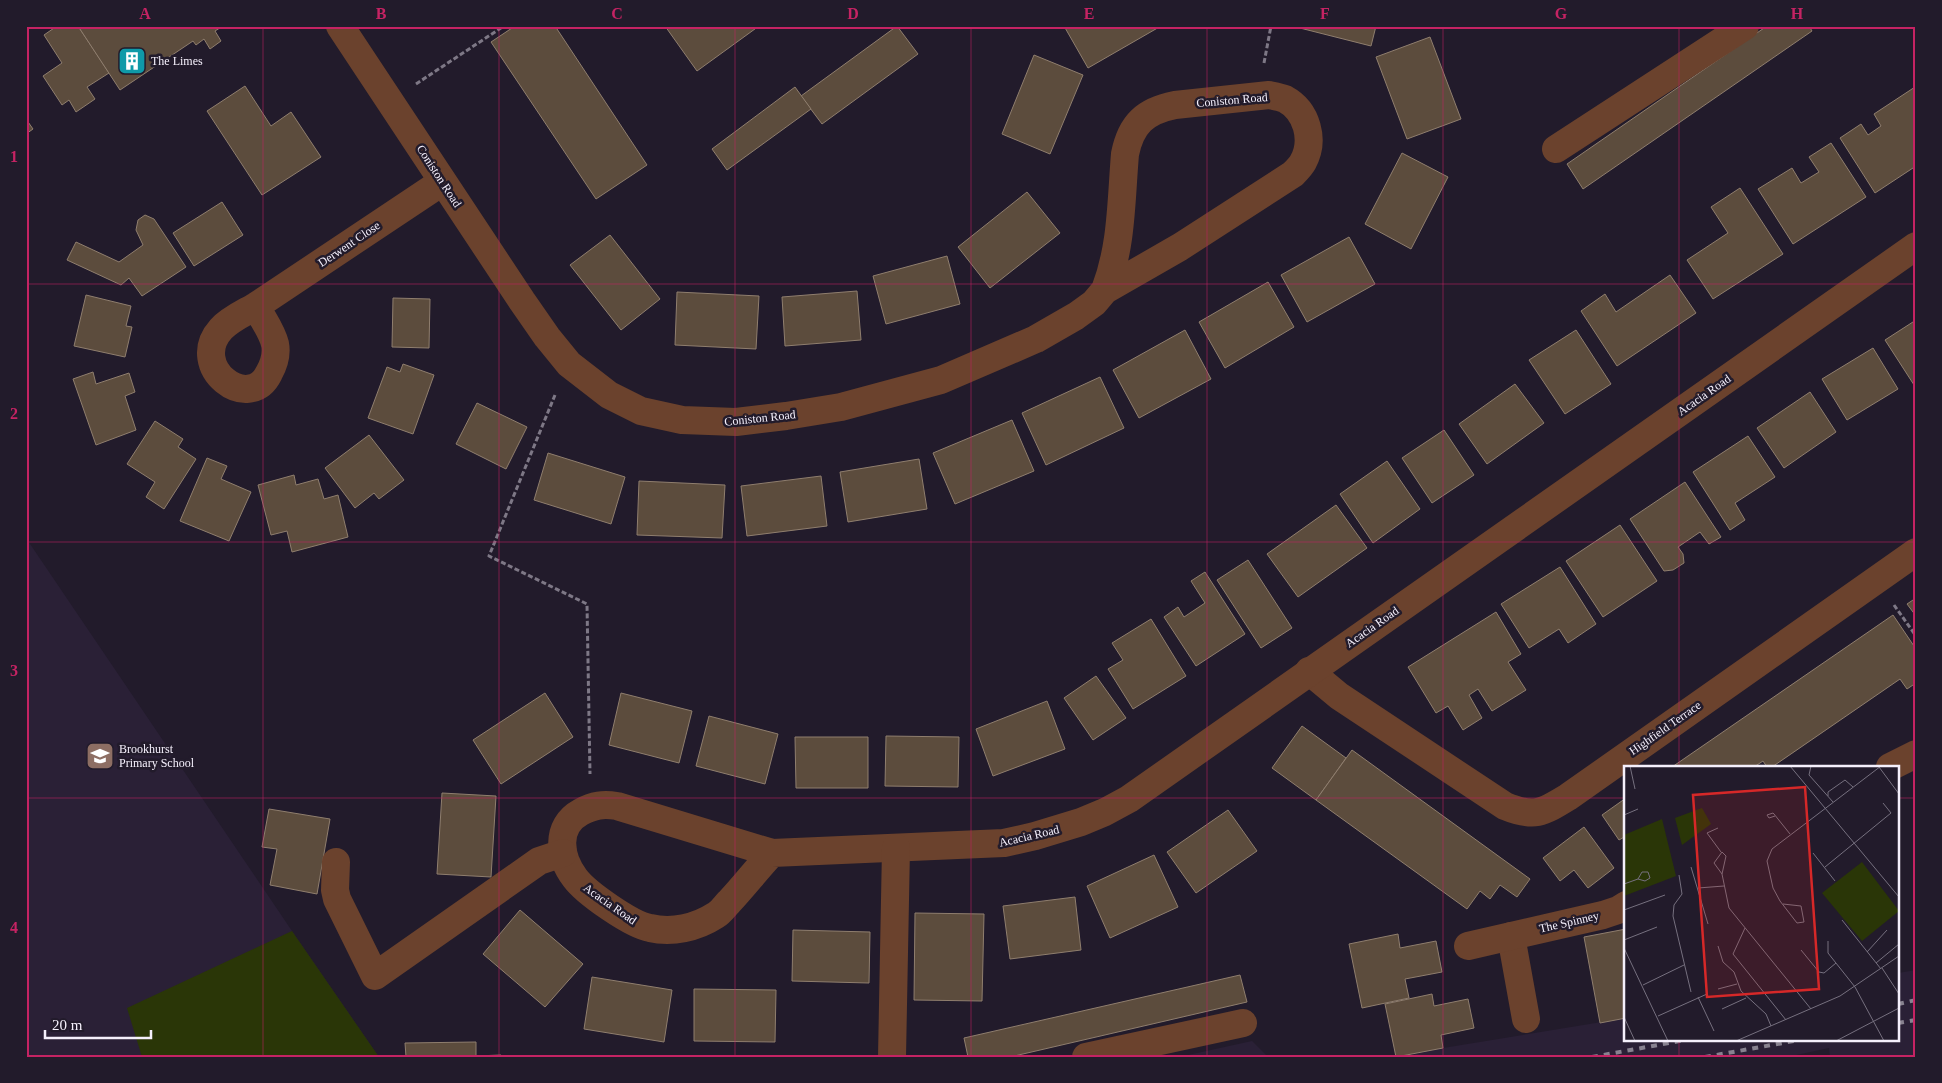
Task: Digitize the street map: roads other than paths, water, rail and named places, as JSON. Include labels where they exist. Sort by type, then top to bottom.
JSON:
[{"type":"street","name":"Coniston Road","points":[[340,26],[442,182],[547,337],[569,364],[609,395],[641,411],[682,420],[736,422],[786,416],[840,407],[941,380],[990,360],[1076,316],[1094,303],[1105,290],[1180,247],[1293,174],[1304,161],[1309,144],[1308,124],[1296,108],[1284,99],[1269,95],[1160,108],[1147,115],[1135,125],[1128,140],[1125,154],[1118,247],[1105,290]]},
{"type":"street","points":[[1556,149],[1744,26]]},
{"type":"street","name":"Derwent Close","points":[[256,306],[442,182]]},
{"type":"street","name":"Acacia Road","points":[[772,853],[716,915],[679,930],[664,930],[648,928],[630,921],[587,890],[575,878],[563,854],[562,835],[574,816],[591,807],[602,804],[617,806],[772,853],[1004,843],[1061,829],[1105,812],[1129,799],[1916,246]]},
{"type":"street","name":"Highfield Terrace","points":[[1309,671],[1339,696],[1505,806],[1525,814],[1537,813],[1568,798],[1916,552]]},
{"type":"street","points":[[1892,766],[1916,754]]},
{"type":"street","points":[[892,1057],[896,848]]},
{"type":"street","points":[[336,862],[335,890],[337,899],[375,976],[539,861],[563,854]]},
{"type":"street","name":"The Spinney","points":[[1468,946],[1603,915],[1624,906]]},
{"type":"street","points":[[1512,936],[1526,1019]]},
{"type":"street","points":[[1086,1057],[1243,1023]]},
{"type":"railway","points":[[1900,1004],[1916,1000]]},
{"type":"railway","points":[[1900,1023],[1916,1020]]},
{"type":"railway","points":[[1592,1057],[1686,1040]]},
{"type":"railway","points":[[1705,1057],[1799,1040]]},
{"type":"place","name":"The Limes","points":[[132,61]]},
{"type":"place","name":"Brookhurst Primary School","points":[[100,756]]}]
